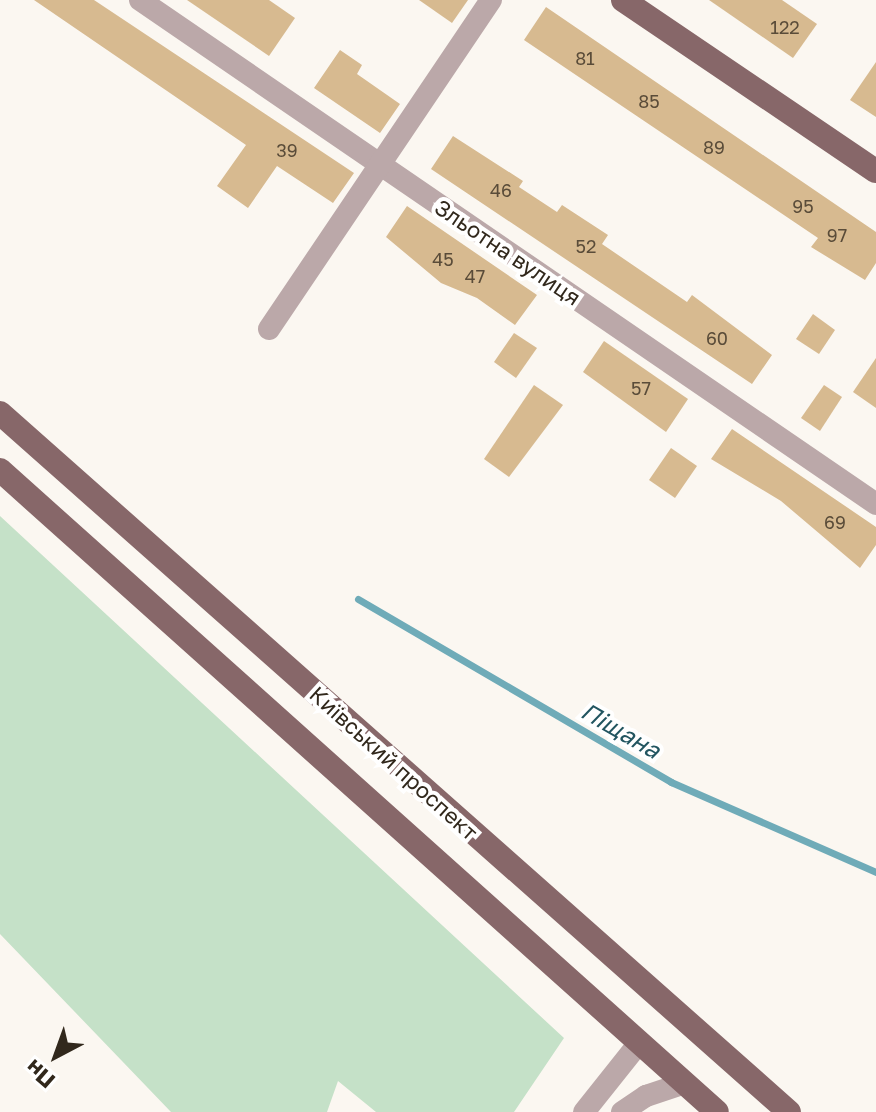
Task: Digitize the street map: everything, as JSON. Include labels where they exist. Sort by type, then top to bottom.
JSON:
[{"type":"main road","points":[[623,0],[876,171]]},
{"type":"main road","name":"Київський проспект","points":[[0,413],[789,1112]]},
{"type":"main road","name":"Київський проспект","points":[[0,470],[717,1112]]},
{"type":"street","name":"Зльотна вулиця","points":[[140,0],[876,504]]},
{"type":"street","points":[[269,329],[491,0]]},
{"type":"street","points":[[584,1112],[639,1043]]},
{"type":"street","points":[[622,1112],[646,1096],[685,1083]]},
{"type":"green space","points":[[0,516],[564,1038],[514,1112],[376,1112],[338,1081],[327,1112],[171,1112],[0,934]]},
{"type":"building","points":[[34,0],[94,0],[354,173],[333,203],[277,166],[248,208],[217,186],[246,145]]},
{"type":"building","points":[[187,0],[269,0],[295,18],[269,56]]},
{"type":"building","points":[[419,0],[468,0],[452,23]]},
{"type":"building","points":[[709,0],[782,0],[817,24],[793,58]]},
{"type":"building","points":[[546,7],[876,232],[876,263],[865,280],[811,247],[818,238],[524,40]]},
{"type":"building","points":[[340,50],[362,65],[357,74],[400,104],[380,133],[314,88]]},
{"type":"building","points":[[876,62],[876,117],[850,100]]},
{"type":"building","points":[[453,136],[523,181],[519,187],[557,212],[562,205],[608,235],[602,244],[687,302],[692,295],[772,355],[752,384],[431,169]]},
{"type":"building","points":[[407,206],[537,295],[515,325],[477,298],[441,283],[386,237]]},
{"type":"building","points":[[813,314],[835,330],[819,354],[796,339]]},
{"type":"building","points":[[514,333],[537,348],[516,378],[494,362]]},
{"type":"building","points":[[604,341],[688,399],[666,432],[583,372]]},
{"type":"building","points":[[876,358],[876,408],[853,392]]},
{"type":"building","points":[[534,385],[563,405],[509,477],[484,459]]},
{"type":"building","points":[[824,385],[842,397],[820,431],[801,418]]},
{"type":"building","points":[[732,429],[876,527],[876,545],[860,568],[781,501],[711,459]]},
{"type":"building","points":[[671,448],[697,466],[675,498],[649,480]]},
{"type":"waterway","name":"Піщана","points":[[358,599],[671,782],[876,872]]}]
